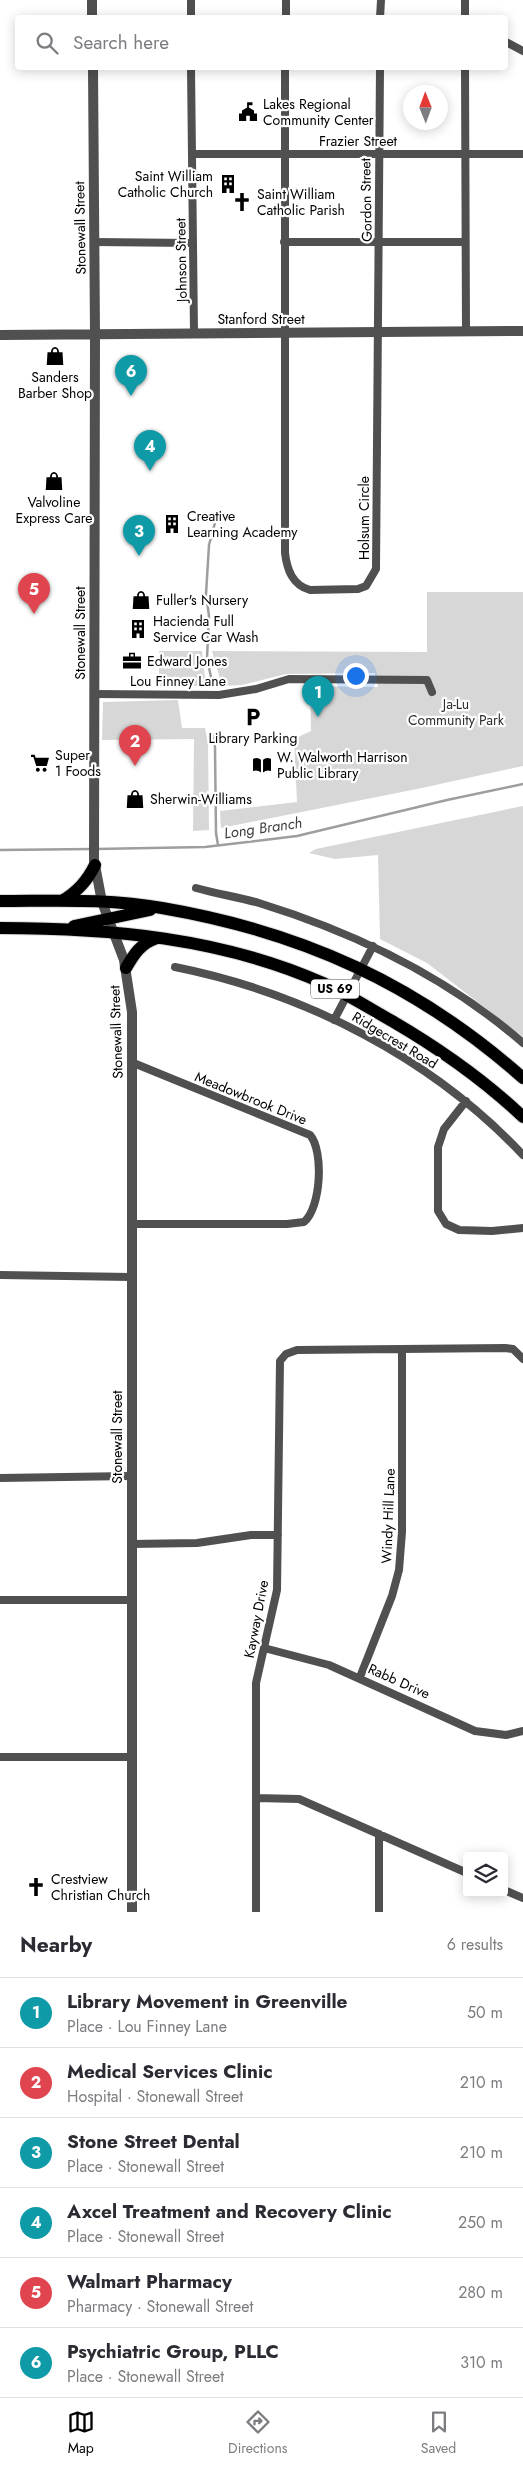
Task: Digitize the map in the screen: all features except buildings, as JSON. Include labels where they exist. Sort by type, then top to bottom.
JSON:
[{"type":"highway","points":[[61,901],[78,890],[95,863]]},
{"type":"highway","name":"US 69","points":[[0,901],[102,902],[162,907],[260,931],[361,968],[440,1012],[523,1078]]},
{"type":"highway","points":[[62,929],[162,907]]},
{"type":"highway","name":"US 69","points":[[0,928],[114,932],[159,938],[226,951],[275,965],[346,995],[434,1045],[478,1076],[523,1118]]},
{"type":"highway","points":[[126,968],[140,947],[147,941],[159,938]]},
{"type":"street","points":[[92,0],[92,15]]},
{"type":"street","points":[[191,0],[191,15]]},
{"type":"street","points":[[286,0],[286,15]]},
{"type":"street","points":[[380,0],[380,15]]},
{"type":"street","points":[[465,0],[465,15]]},
{"type":"street","points":[[508,43],[523,51]]},
{"type":"street","name":"Stonewall Street","points":[[93,70],[96,334],[95,863],[102,902],[126,968],[132,1012],[130,1476],[132,1912]]},
{"type":"street","name":"Johnson Street","points":[[191,70],[194,333]]},
{"type":"street","name":"Holsum Circle","points":[[285,70],[285,553],[287,568],[292,577],[303,588],[310,590],[358,589],[366,586],[376,569],[378,332]]},
{"type":"street","name":"Gordon Street","points":[[378,332],[380,70]]},
{"type":"street","points":[[465,70],[464,242],[466,331]]},
{"type":"street","name":"Frazier Street","points":[[192,154],[523,154]]},
{"type":"street","points":[[94,242],[193,243]]},
{"type":"street","points":[[284,242],[464,242]]},
{"type":"street","name":"Stanford Street","points":[[0,335],[523,331]]},
{"type":"street","name":"Lou Finney Lane","points":[[94,694],[219,695],[256,689],[282,680],[322,678],[427,680],[432,692]]},
{"type":"street","points":[[196,888],[260,903],[337,930],[373,946],[458,992],[523,1042]]},
{"type":"street","points":[[334,1020],[373,946]]},
{"type":"street","name":"Ridgecrest Road","points":[[175,967],[219,976],[281,997],[334,1020],[399,1056],[466,1101],[523,1155]]},
{"type":"street","name":"Meadowbrook Drive","points":[[131,1062],[310,1135],[316,1144],[318,1186],[313,1210],[304,1222],[287,1224],[131,1224]]},
{"type":"street","points":[[466,1101],[444,1129],[440,1138],[438,1211],[446,1224],[459,1230],[492,1231],[523,1228]]},
{"type":"street","points":[[0,1275],[131,1277]]},
{"type":"street","points":[[402,1349],[505,1348],[513,1349],[523,1359]]},
{"type":"street","name":"Kayway Drive","points":[[256,1912],[256,1683],[277,1590],[279,1367],[286,1354],[291,1351],[402,1349]]},
{"type":"street","name":"Windy Hill Lane","points":[[360,1677],[386,1612],[399,1570],[402,1532],[402,1349]]},
{"type":"street","points":[[0,1478],[130,1476]]},
{"type":"street","points":[[131,1544],[197,1543],[251,1535],[278,1535]]},
{"type":"street","points":[[0,1600],[131,1600]]},
{"type":"street","name":"Rabb Drive","points":[[264,1648],[328,1664],[475,1731],[506,1735],[523,1731]]},
{"type":"street","points":[[0,1757],[131,1758]]},
{"type":"street","points":[[256,1798],[299,1799],[463,1871]]},
{"type":"street","points":[[379,1834],[379,1912]]},
{"type":"street","points":[[508,1892],[523,1898]]},
{"type":"green space","name":"Ja-Lu Community Park","points":[[427,592],[523,592],[523,766],[221,828],[220,811],[297,802],[294,739],[311,731],[310,686],[378,687],[375,673],[286,674],[242,685],[222,686],[212,651],[427,652]]},
{"type":"green space","points":[[159,651],[202,651],[206,686],[159,686]]},
{"type":"green space","points":[[178,700],[182,728],[205,728],[208,743],[209,830],[193,831],[194,739],[102,740],[103,702]]},
{"type":"green space","points":[[523,806],[523,1037],[427,963],[380,939],[378,855],[335,859],[309,853],[316,849]]},
{"type":"waterway","points":[[213,687],[207,658],[209,616],[206,594],[209,545],[216,519]]},
{"type":"waterway","points":[[212,734],[215,747],[216,833],[218,845]]},
{"type":"waterway","name":"Long Branch","points":[[96,849],[205,847],[297,836],[523,784]]},
{"type":"waterway","name":"Long Branch","points":[[0,850],[91,849]]},
{"type":"place","name":"Lakes Regional Community Center","points":[[248,112]]},
{"type":"place","name":"Saint William Catholic Church","points":[[228,184]]},
{"type":"place","name":"Saint William Catholic Parish","points":[[242,202]]},
{"type":"place","name":"Sanders Barber Shop","points":[[55,356]]},
{"type":"place","name":"Psychiatric Group, PLLC","points":[[131,396]]},
{"type":"place","name":"Axcel Treatment and Recovery Clinic","points":[[150,471]]},
{"type":"place","name":"Valvoline Express Care","points":[[54,481]]},
{"type":"place","name":"Creative Learning Academy","points":[[172,524]]},
{"type":"place","name":"Stone Street Dental","points":[[139,556]]},
{"type":"place","name":"Fuller's Nursery","points":[[141,600]]},
{"type":"place","name":"Walmart Pharmacy","points":[[34,614]]},
{"type":"place","name":"Hacienda Full Service Car Wash","points":[[138,629]]},
{"type":"place","name":"Edward Jones","points":[[132,661]]},
{"type":"place","name":"Library Parking","points":[[253,717]]},
{"type":"place","name":"Library Movement in Greenville","points":[[318,717]]},
{"type":"place","name":"Super 1 Foods","points":[[40,763]]},
{"type":"place","name":"W. Walworth Harrison Public Library","points":[[262,765]]},
{"type":"place","name":"Medical Services Clinic","points":[[135,766]]},
{"type":"place","name":"Sherwin-Williams","points":[[135,799]]},
{"type":"place","name":"Crestview Christian Church","points":[[36,1887]]}]
